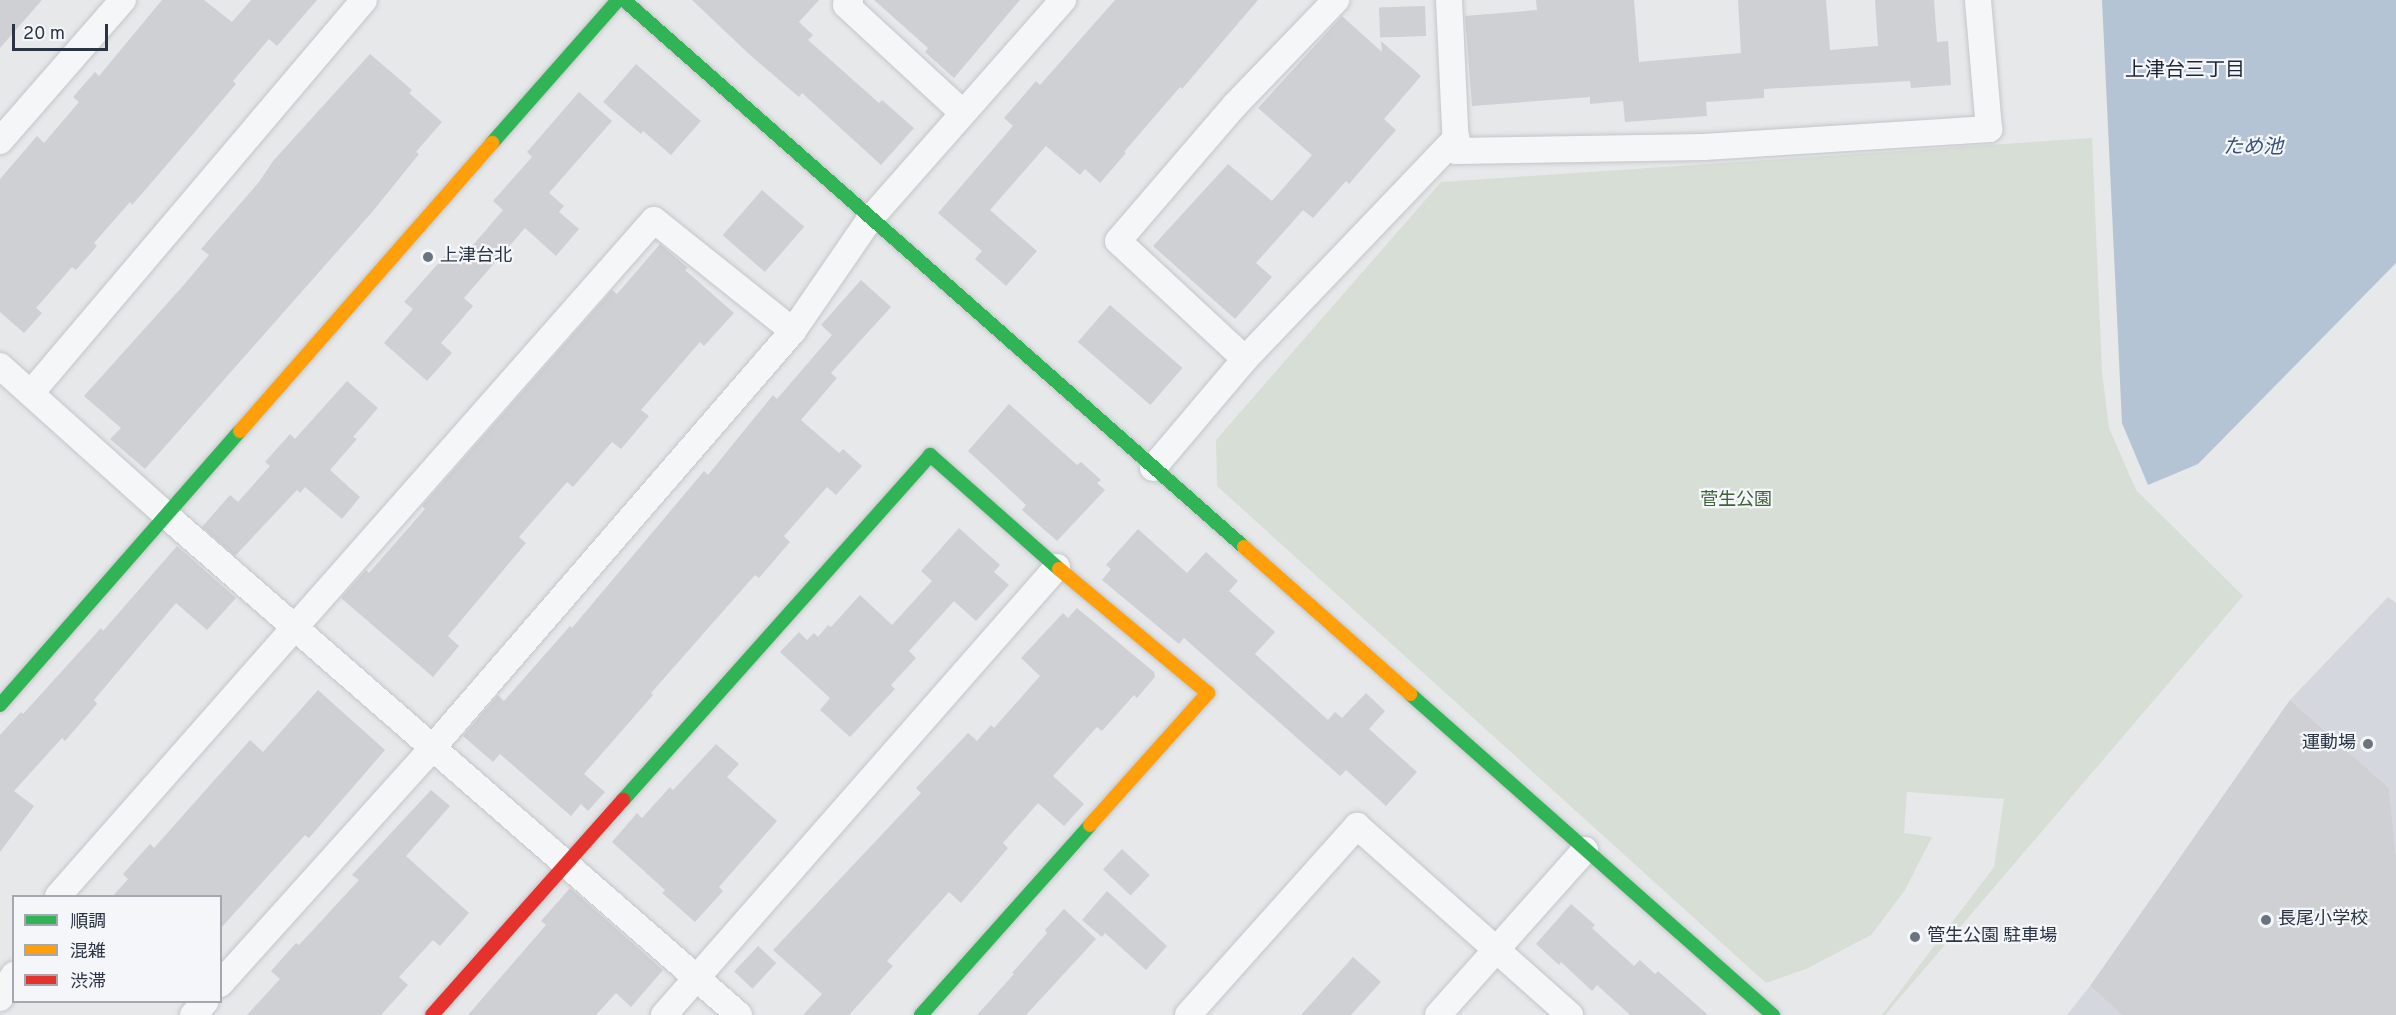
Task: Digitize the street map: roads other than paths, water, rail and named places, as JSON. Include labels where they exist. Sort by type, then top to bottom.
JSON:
[{"type":"street","points":[[0,141],[123,0]]},
{"type":"street","points":[[31,393],[364,0]]},
{"type":"street","points":[[0,705],[618,0]]},
{"type":"street","points":[[624,0],[1773,1015]]},
{"type":"street","points":[[850,0],[846,5],[963,113]]},
{"type":"street","points":[[222,982],[434,746],[793,331],[870,219],[1063,0]]},
{"type":"street","points":[[1245,359],[1118,241],[1235,105],[1336,0]]},
{"type":"street","points":[[1449,0],[1456,151],[1704,147],[1989,129],[1978,0]]},
{"type":"street","points":[[1153,468],[1245,359],[1456,138]]},
{"type":"street","points":[[60,895],[654,220],[793,331]]},
{"type":"street","points":[[0,366],[167,516],[434,746],[740,1015]]},
{"type":"street","points":[[432,1015],[930,455],[1057,567],[1208,693],[921,1015]]},
{"type":"street","points":[[664,1015],[1057,567]]},
{"type":"street","points":[[1188,1015],[1357,826],[1570,1015]]},
{"type":"street","points":[[1438,1015],[1585,850]]},
{"type":"street","points":[[0,998],[12,978]]},
{"type":"street","points":[[193,1015],[204,1003]]},
{"type":"water","name":"ため池","points":[[2102,0],[2396,0],[2396,263],[2198,464],[2148,485],[2122,423]]},
{"type":"place","name":"上津台北","points":[[428,257]]},
{"type":"place","name":"運動場","points":[[2368,744]]},
{"type":"place","name":"長尾小学校","points":[[2266,920]]},
{"type":"place","name":"管生公園 駐車場","points":[[1915,937]]},
{"type":"district","name":"上津台三丁目","points":[[2185,71]]},
{"type":"park label","name":"菅生公園","points":[[1736,501]]}]
